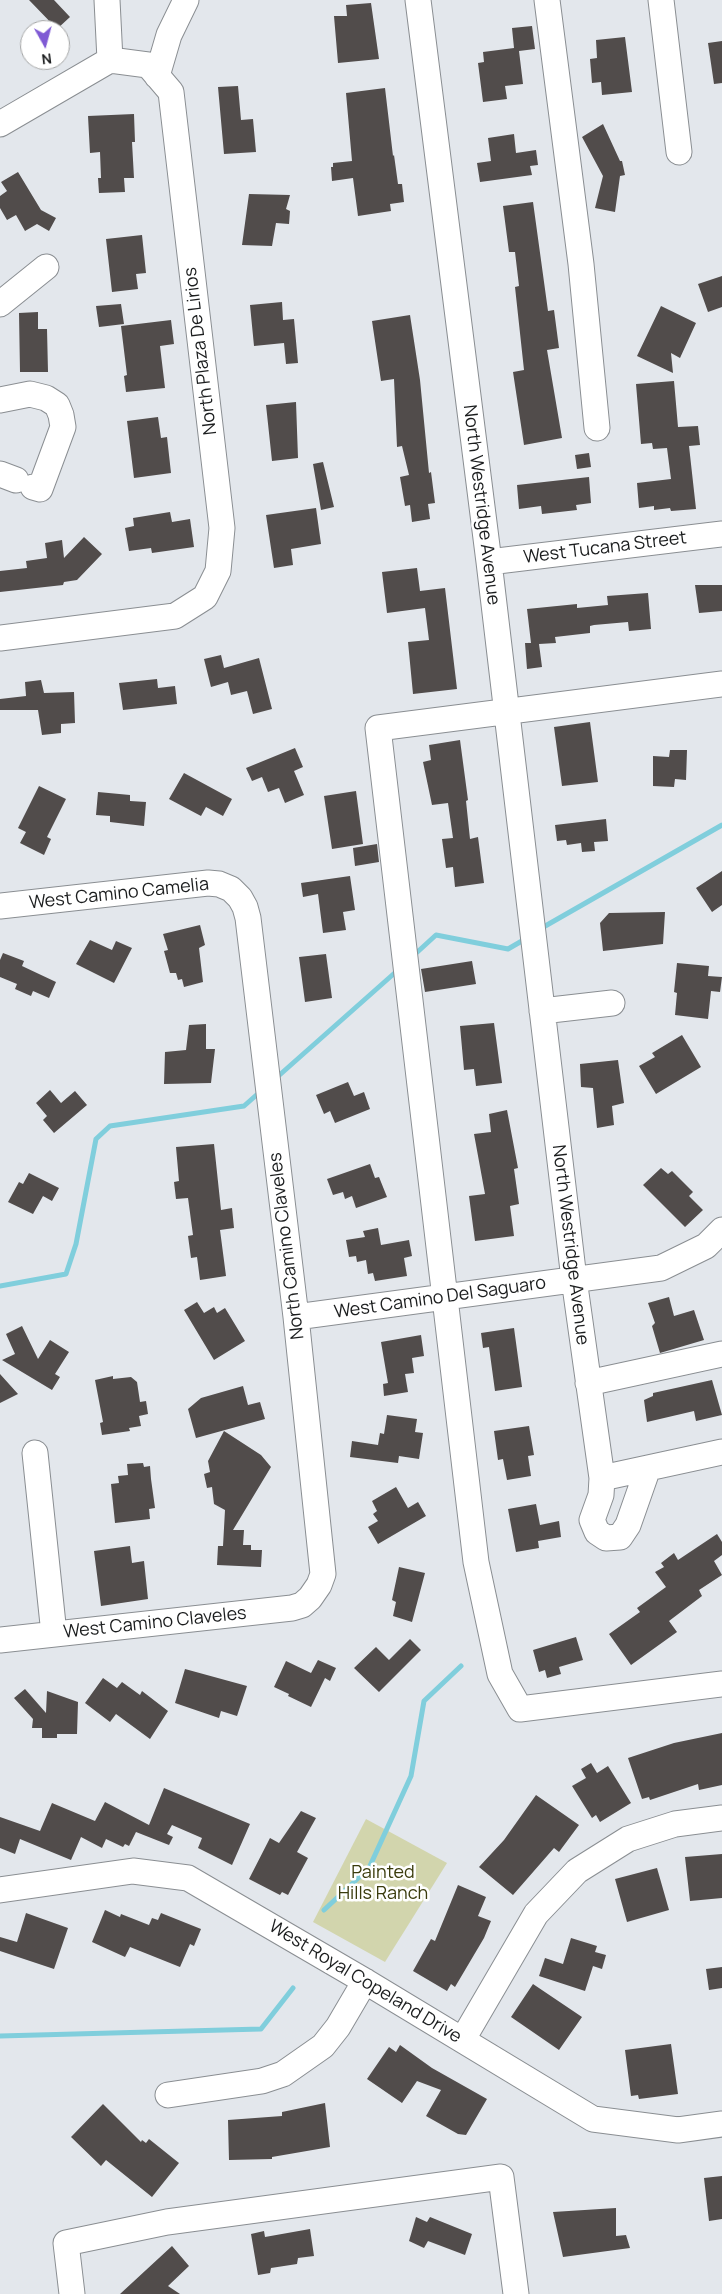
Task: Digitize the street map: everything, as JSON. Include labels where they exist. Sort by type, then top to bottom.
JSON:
[{"type":"street","points":[[0,124],[110,60],[107,0]]},
{"type":"street","points":[[157,76],[169,34],[186,0]]},
{"type":"street","name":"North Westridge Avenue","points":[[418,0],[574,1280],[602,1478],[601,1496],[592,1520],[597,1532],[606,1538],[620,1537],[628,1525],[648,1468]]},
{"type":"street","points":[[547,0],[581,264],[597,428]]},
{"type":"street","points":[[661,0],[679,152]]},
{"type":"street","name":"North Plaza De Lirios","points":[[0,638],[175,616],[205,597],[218,571],[222,528],[171,92],[148,64],[110,60]]},
{"type":"street","points":[[0,304],[46,267]]},
{"type":"street","points":[[0,400],[30,394],[46,398],[57,405],[61,415],[63,427],[40,489],[16,480]]},
{"type":"street","name":"West Tucana Street","points":[[488,562],[722,534]]},
{"type":"street","points":[[722,684],[378,728],[476,1562],[500,1674],[520,1709],[722,1684]]},
{"type":"street","name":"West Camino Camelia","points":[[0,906],[208,883],[236,885]]},
{"type":"street","name":"North Camino Claveles","points":[[236,885],[248,918],[296,1318],[323,1565],[323,1574],[314,1602]]},
{"type":"street","points":[[542,1011],[612,1003]]},
{"type":"street","name":"West Camino Del Saguaro","points":[[296,1318],[661,1268],[706,1246],[722,1230]]},
{"type":"street","points":[[588,1383],[722,1354]]},
{"type":"street","points":[[602,1478],[722,1452]]},
{"type":"street","points":[[34,1453],[54,1634]]},
{"type":"street","name":"West Camino Claveles","points":[[0,1640],[292,1608],[314,1602]]},
{"type":"street","points":[[462,2039],[536,1914],[577,1871],[628,1839],[675,1824],[722,1818]]},
{"type":"street","name":"West Royal Copeland Drive","points":[[0,1890],[133,1871],[188,1878],[365,1981],[593,2119],[678,2130],[722,2124]]},
{"type":"street","points":[[168,2095],[262,2081],[282,2074],[323,2046],[338,2027],[365,1981]]},
{"type":"street","points":[[72,2294],[66,2243],[167,2222],[501,2177],[516,2294]]},
{"type":"green space","name":"Painted Hills Ranch","points":[[366,1819],[447,1863],[385,1962],[313,1922]]},
{"type":"building","points":[[29,0],[54,0],[70,17],[67,20],[48,20]]},
{"type":"building","points":[[371,3],[379,59],[338,63],[334,16],[347,16],[346,5]]},
{"type":"building","points":[[532,26],[535,49],[519,51],[523,84],[505,86],[507,99],[483,102],[478,63],[484,62],[483,52],[514,48],[512,28]]},
{"type":"building","points":[[625,37],[632,92],[602,95],[601,82],[592,83],[590,59],[597,58],[596,40]]},
{"type":"building","points":[[722,41],[722,83],[714,84],[708,43]]},
{"type":"building","points":[[238,86],[241,120],[253,119],[256,152],[224,154],[218,87]]},
{"type":"building","points":[[385,88],[393,156],[398,184],[402,184],[404,202],[390,204],[391,211],[358,216],[353,178],[332,181],[331,167],[333,167],[333,163],[352,161],[346,93]]},
{"type":"building","points":[[134,114],[135,142],[132,142],[134,178],[124,178],[125,192],[99,193],[98,178],[101,178],[100,152],[90,153],[88,116]]},
{"type":"building","points":[[603,124],[620,161],[622,161],[625,175],[620,176],[615,212],[595,208],[603,176],[582,137]]},
{"type":"building","points":[[514,134],[516,153],[536,150],[538,165],[530,166],[532,175],[480,182],[477,163],[491,161],[488,138]]},
{"type":"building","points":[[18,172],[41,210],[56,218],[49,231],[37,224],[25,231],[16,215],[7,220],[0,208],[0,196],[7,191],[1,182]]},
{"type":"building","points":[[249,194],[290,195],[286,209],[290,211],[289,224],[276,223],[272,246],[242,245]]},
{"type":"building","points":[[533,202],[548,311],[554,310],[559,348],[547,350],[562,438],[524,445],[513,372],[524,370],[515,287],[519,286],[515,252],[509,252],[503,206]]},
{"type":"building","points":[[142,235],[146,273],[136,274],[138,289],[112,292],[106,239]]},
{"type":"building","points":[[722,276],[722,307],[708,312],[698,284]]},
{"type":"building","points":[[282,302],[283,320],[294,319],[298,363],[286,364],[284,343],[254,346],[250,305]]},
{"type":"building","points":[[121,304],[124,324],[99,327],[96,306]]},
{"type":"building","points":[[661,306],[696,323],[680,358],[671,353],[673,373],[637,356]]},
{"type":"building","points":[[38,312],[38,329],[47,329],[48,372],[20,372],[19,313]]},
{"type":"building","points":[[410,315],[420,380],[429,473],[431,472],[435,503],[428,504],[430,519],[412,522],[410,505],[405,506],[400,477],[409,475],[402,446],[397,447],[394,379],[381,381],[372,321]]},
{"type":"building","points":[[171,320],[174,344],[160,346],[165,388],[126,392],[124,376],[127,375],[121,326]]},
{"type":"building","points":[[674,381],[678,427],[698,426],[700,445],[689,446],[696,509],[671,511],[670,508],[654,510],[654,506],[639,508],[637,483],[671,479],[667,448],[653,449],[652,443],[641,444],[636,384]]},
{"type":"building","points":[[296,402],[298,458],[272,461],[266,405]]},
{"type":"building","points":[[158,417],[161,438],[167,437],[171,473],[134,478],[127,421]]},
{"type":"building","points":[[589,453],[591,467],[577,469],[575,455]]},
{"type":"building","points":[[323,462],[334,507],[321,510],[313,464]]},
{"type":"building","points":[[589,477],[591,503],[576,505],[577,510],[542,514],[541,506],[519,509],[517,485]]},
{"type":"building","points":[[316,508],[321,544],[291,549],[293,565],[274,568],[266,515]]},
{"type":"building","points":[[170,512],[172,522],[190,519],[194,547],[152,553],[151,548],[129,551],[125,528],[134,526],[133,518]]},
{"type":"building","points":[[84,537],[102,554],[77,580],[64,582],[63,585],[0,592],[0,571],[27,568],[26,561],[47,558],[45,543],[62,540],[64,558]]},
{"type":"building","points":[[417,568],[420,591],[445,588],[457,689],[413,694],[408,642],[429,640],[425,608],[387,613],[382,572]]},
{"type":"building","points":[[695,585],[722,585],[722,611],[699,613]]},
{"type":"building","points":[[648,593],[651,629],[629,631],[628,622],[594,625],[590,626],[590,633],[555,637],[556,643],[539,644],[542,667],[527,669],[525,643],[531,643],[527,609],[577,604],[577,608],[608,605],[607,596]]},
{"type":"building","points":[[221,655],[224,668],[259,658],[272,709],[253,714],[247,691],[231,695],[228,682],[211,687],[204,659]]},
{"type":"building","points":[[157,679],[158,688],[175,686],[177,704],[123,710],[119,683]]},
{"type":"building","points":[[41,680],[44,693],[74,692],[75,723],[61,724],[61,733],[42,735],[38,710],[0,710],[0,699],[26,696],[25,682]]},
{"type":"building","points":[[590,722],[598,782],[562,786],[554,727]]},
{"type":"building","points":[[460,740],[468,800],[466,801],[470,839],[478,837],[484,883],[455,887],[453,867],[446,868],[442,839],[453,838],[448,803],[432,805],[423,762],[431,760],[429,745]]},
{"type":"building","points":[[295,748],[303,767],[294,771],[304,795],[285,803],[279,788],[268,792],[262,777],[252,781],[246,768]]},
{"type":"building","points":[[670,750],[687,750],[686,780],[675,779],[674,787],[653,786],[653,756],[669,757]]},
{"type":"building","points":[[184,773],[232,799],[223,816],[206,807],[201,816],[169,799]]},
{"type":"building","points":[[39,786],[66,799],[47,837],[51,839],[44,855],[20,843],[26,832],[18,828]]},
{"type":"building","points":[[356,791],[363,844],[332,849],[324,796]]},
{"type":"building","points":[[98,792],[130,795],[130,801],[146,802],[144,826],[110,822],[110,816],[96,815]]},
{"type":"building","points":[[606,819],[608,841],[594,842],[595,851],[582,852],[581,843],[567,845],[566,840],[557,841],[555,825]]},
{"type":"building","points":[[377,844],[379,862],[355,866],[353,848]]},
{"type":"building","points":[[722,871],[722,905],[712,912],[696,888]]},
{"type":"building","points":[[350,876],[355,910],[343,912],[346,930],[323,933],[318,894],[303,897],[301,883]]},
{"type":"building","points":[[665,912],[663,944],[603,951],[600,923],[609,913]]},
{"type":"building","points":[[200,925],[205,945],[199,948],[203,982],[184,987],[182,979],[178,980],[176,973],[170,973],[164,951],[168,950],[163,934]]},
{"type":"building","points":[[90,940],[112,950],[116,941],[132,948],[114,983],[76,964]]},
{"type":"building","points":[[3,953],[24,961],[22,966],[56,982],[49,998],[33,991],[31,996],[15,989],[17,984],[0,977],[0,960]]},
{"type":"building","points":[[326,954],[332,998],[305,1002],[299,957]]},
{"type":"building","points":[[472,961],[476,984],[425,992],[421,969]]},
{"type":"building","points":[[677,963],[709,966],[708,976],[722,977],[720,992],[711,991],[708,1019],[675,1015],[677,993],[674,992]]},
{"type":"building","points":[[494,1023],[502,1083],[476,1086],[474,1069],[464,1070],[460,1026]]},
{"type":"building","points":[[206,1024],[206,1049],[215,1049],[211,1083],[164,1084],[165,1052],[186,1050],[189,1025]]},
{"type":"building","points":[[682,1035],[701,1067],[656,1094],[639,1066],[655,1057],[652,1053]]},
{"type":"building","points":[[618,1060],[624,1103],[612,1106],[614,1125],[597,1128],[593,1088],[581,1087],[580,1064]]},
{"type":"building","points":[[348,1082],[354,1096],[364,1092],[370,1109],[335,1123],[330,1111],[324,1114],[316,1095]]},
{"type":"building","points":[[50,1090],[61,1103],[75,1091],[87,1105],[54,1133],[43,1120],[47,1116],[36,1103]]},
{"type":"building","points":[[507,1110],[518,1168],[514,1169],[519,1204],[510,1206],[514,1236],[475,1241],[469,1196],[485,1194],[474,1134],[491,1132],[489,1114]]},
{"type":"building","points":[[214,1144],[221,1210],[232,1208],[234,1228],[220,1230],[226,1276],[200,1280],[197,1257],[191,1258],[188,1236],[193,1235],[188,1198],[176,1199],[174,1182],[179,1181],[176,1147]]},
{"type":"building","points":[[370,1164],[375,1178],[379,1177],[387,1197],[356,1208],[352,1196],[345,1199],[343,1192],[333,1195],[327,1179]]},
{"type":"building","points":[[661,1168],[668,1174],[672,1171],[693,1192],[689,1196],[703,1210],[685,1227],[643,1185]]},
{"type":"building","points":[[29,1173],[59,1188],[52,1201],[43,1196],[33,1214],[8,1202],[19,1182],[23,1184]]},
{"type":"building","points":[[378,1228],[381,1245],[409,1240],[412,1256],[404,1258],[407,1276],[375,1281],[373,1273],[368,1274],[366,1260],[357,1262],[356,1256],[349,1257],[346,1240],[365,1237],[363,1231]]},
{"type":"building","points":[[669,1297],[674,1316],[694,1310],[704,1340],[660,1353],[652,1326],[655,1323],[648,1303]]},
{"type":"building","points":[[197,1302],[204,1313],[214,1307],[217,1313],[225,1308],[245,1341],[214,1360],[184,1310]]},
{"type":"building","points":[[22,1326],[38,1359],[50,1340],[69,1352],[55,1374],[60,1377],[52,1390],[2,1360],[15,1354],[6,1334]]},
{"type":"building","points":[[514,1328],[522,1387],[495,1391],[489,1347],[483,1348],[481,1333]]},
{"type":"building","points":[[421,1335],[424,1356],[412,1358],[414,1373],[405,1374],[408,1392],[384,1396],[383,1384],[388,1383],[381,1342]]},
{"type":"building","points":[[0,1374],[18,1394],[0,1403]]},
{"type":"building","points":[[113,1376],[113,1379],[131,1377],[137,1382],[140,1402],[146,1401],[148,1414],[139,1416],[141,1426],[129,1428],[130,1431],[102,1435],[100,1423],[103,1422],[95,1380]]},
{"type":"building","points":[[712,1380],[722,1415],[696,1421],[694,1411],[647,1422],[644,1400],[653,1396],[653,1393]]},
{"type":"building","points":[[243,1386],[248,1405],[260,1402],[265,1419],[196,1438],[188,1409],[201,1398]]},
{"type":"building","points":[[387,1415],[417,1419],[415,1432],[423,1433],[419,1459],[399,1456],[398,1463],[350,1457],[352,1441],[378,1445],[380,1433],[384,1434]]},
{"type":"building","points":[[529,1426],[534,1455],[528,1456],[531,1476],[507,1480],[503,1459],[498,1460],[494,1431]]},
{"type":"building","points":[[224,1431],[261,1455],[271,1467],[233,1530],[244,1530],[243,1545],[251,1545],[251,1550],[262,1550],[261,1567],[217,1565],[218,1546],[223,1546],[225,1510],[214,1504],[212,1487],[207,1488],[204,1474],[210,1472],[208,1461]]},
{"type":"building","points":[[143,1463],[144,1467],[150,1466],[155,1508],[149,1509],[150,1519],[115,1523],[111,1484],[119,1483],[118,1476],[128,1475],[127,1464]]},
{"type":"building","points":[[396,1487],[408,1508],[418,1502],[426,1516],[378,1544],[368,1527],[378,1521],[373,1514],[377,1511],[372,1501]]},
{"type":"building","points":[[536,1504],[540,1525],[559,1521],[561,1537],[538,1541],[539,1548],[516,1552],[508,1509]]},
{"type":"building","points":[[717,1534],[722,1542],[722,1555],[714,1561],[722,1575],[699,1590],[702,1596],[669,1621],[677,1632],[631,1665],[609,1634],[640,1612],[637,1608],[666,1587],[655,1572],[664,1567],[661,1563],[674,1553],[678,1560]]},
{"type":"building","points":[[130,1546],[132,1563],[144,1561],[148,1599],[101,1606],[94,1551]]},
{"type":"building","points":[[399,1567],[425,1573],[412,1622],[393,1616],[396,1602],[392,1600]]},
{"type":"building","points":[[576,1637],[583,1660],[559,1667],[561,1674],[547,1678],[545,1670],[539,1672],[533,1650]]},
{"type":"building","points":[[410,1639],[421,1650],[379,1692],[354,1668],[376,1647],[389,1660]]},
{"type":"building","points":[[318,1660],[336,1668],[330,1681],[325,1678],[311,1707],[274,1687],[286,1661],[311,1673]]},
{"type":"building","points":[[185,1669],[247,1686],[237,1716],[221,1711],[219,1718],[175,1703]]},
{"type":"building","points":[[103,1678],[117,1688],[122,1682],[140,1695],[142,1691],[168,1711],[150,1739],[116,1714],[110,1722],[85,1703]]},
{"type":"building","points":[[25,1689],[46,1713],[47,1691],[78,1702],[77,1734],[57,1734],[57,1738],[42,1738],[42,1728],[32,1728],[33,1719],[14,1698]]},
{"type":"building","points":[[722,1733],[722,1785],[699,1790],[698,1784],[650,1800],[649,1797],[642,1799],[628,1758],[674,1743]]},
{"type":"building","points":[[591,1763],[597,1773],[608,1766],[631,1803],[600,1822],[596,1815],[592,1818],[572,1786],[586,1778],[581,1769]]},
{"type":"building","points":[[164,1788],[250,1824],[232,1865],[198,1848],[202,1838],[172,1825],[167,1834],[173,1837],[169,1845],[136,1832],[129,1846],[125,1844],[123,1847],[106,1839],[102,1848],[81,1837],[71,1860],[20,1839],[15,1854],[0,1848],[0,1817],[40,1831],[52,1803],[95,1821],[105,1802],[149,1825]]},
{"type":"building","points":[[536,1795],[579,1825],[559,1852],[554,1848],[513,1895],[479,1867],[504,1840]]},
{"type":"building","points":[[301,1811],[316,1818],[297,1852],[308,1858],[288,1895],[282,1892],[280,1895],[249,1879],[270,1838],[279,1843]]},
{"type":"building","points":[[722,1854],[722,1898],[690,1901],[685,1857]]},
{"type":"building","points":[[657,1868],[669,1910],[627,1922],[615,1879]]},
{"type":"building","points":[[458,1885],[486,1897],[478,1916],[491,1921],[484,1938],[455,1987],[451,1984],[447,1991],[413,1971],[431,1939],[435,1941]]},
{"type":"building","points":[[105,1910],[120,1917],[121,1914],[149,1925],[152,1918],[158,1920],[161,1913],[201,1929],[194,1946],[190,1944],[180,1967],[130,1947],[125,1957],[92,1942]]},
{"type":"building","points":[[26,1913],[68,1928],[54,1969],[0,1951],[0,1937],[17,1942]]},
{"type":"building","points":[[571,1938],[597,1946],[595,1952],[606,1955],[602,1969],[593,1966],[585,1991],[539,1976],[545,1958],[563,1964]]},
{"type":"building","points":[[722,1967],[722,1988],[709,1990],[706,1969]]},
{"type":"building","points":[[533,1984],[582,2017],[559,2050],[511,2017]]},
{"type":"building","points":[[671,2044],[678,2094],[639,2099],[638,2095],[631,2096],[625,2050]]},
{"type":"building","points":[[400,2045],[432,2068],[487,2099],[466,2135],[458,2134],[426,2116],[441,2090],[417,2081],[402,2103],[367,2079],[389,2047],[396,2052]]},
{"type":"building","points":[[325,2103],[330,2147],[272,2157],[272,2159],[229,2160],[228,2120],[282,2116],[282,2112]]},
{"type":"building","points":[[103,2104],[141,2142],[142,2140],[146,2143],[149,2139],[179,2163],[152,2197],[106,2160],[101,2166],[71,2137]]},
{"type":"building","points":[[722,2176],[722,2219],[709,2221],[704,2178]]},
{"type":"building","points":[[616,2208],[616,2236],[626,2235],[630,2248],[563,2257],[553,2212]]},
{"type":"building","points":[[416,2217],[427,2222],[430,2217],[472,2234],[465,2255],[428,2241],[424,2248],[409,2241]]},
{"type":"building","points":[[310,2229],[314,2256],[298,2258],[297,2264],[271,2268],[270,2273],[258,2275],[251,2234],[264,2231],[265,2237]]},
{"type":"building","points":[[172,2246],[189,2266],[168,2286],[180,2294],[120,2294]]},
{"type":"waterway","points":[[540,929],[722,825]]},
{"type":"waterway","points":[[413,956],[436,935],[508,949],[527,938]]},
{"type":"waterway","points":[[275,1079],[398,970]]},
{"type":"waterway","points":[[0,1286],[66,1274],[76,1244],[96,1139],[110,1126],[244,1106],[261,1091]]},
{"type":"waterway","points":[[324,1910],[369,1868],[411,1776],[424,1701],[461,1666]]},
{"type":"waterway","points":[[0,2036],[261,2029],[293,1988]]}]
